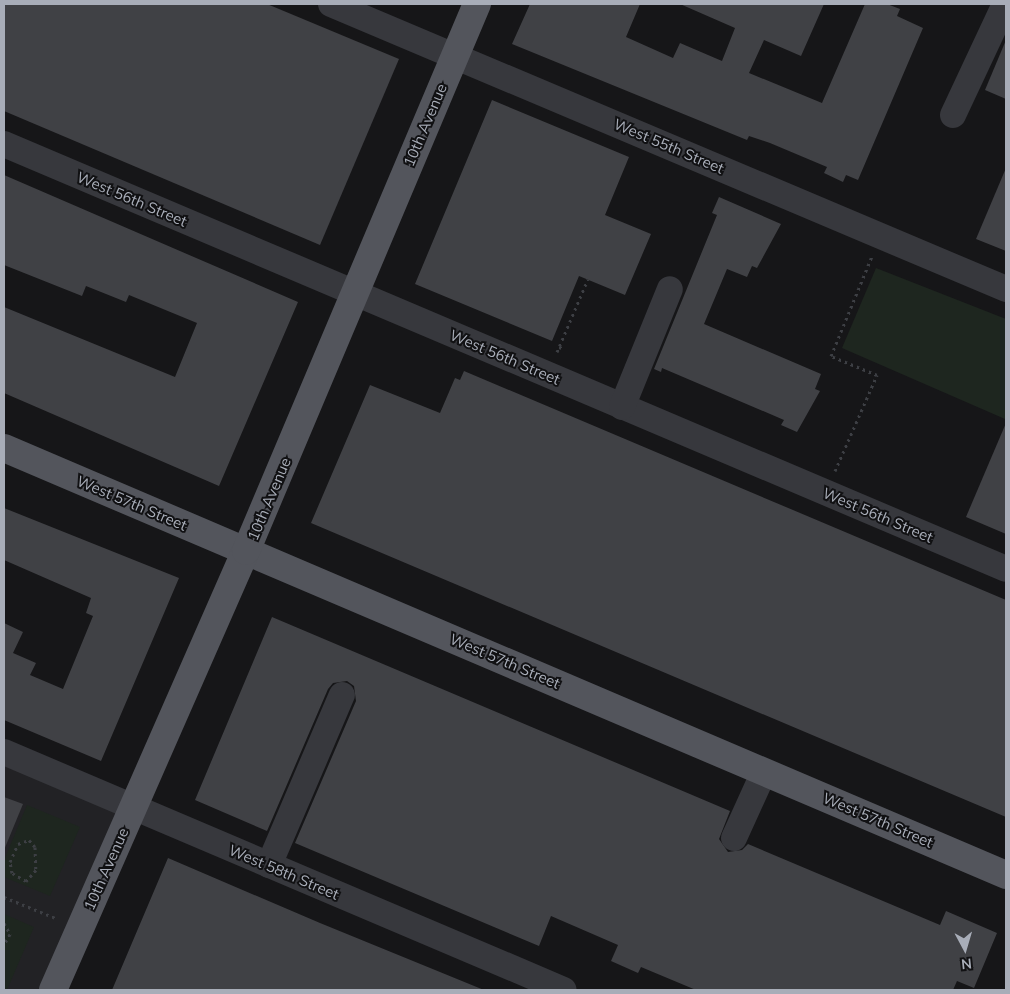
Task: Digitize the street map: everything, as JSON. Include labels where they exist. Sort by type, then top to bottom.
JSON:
[{"type":"main road","name":"10th Avenue","points":[[53,990],[246,551],[477,4]]},
{"type":"main road","name":"West 57th Street","points":[[4,448],[1006,875]]},
{"type":"street","name":"West 55th Street","points":[[331,4],[1006,289]]},
{"type":"street","points":[[953,115],[1005,4]]},
{"type":"street","name":"West 56th Street","points":[[4,144],[1006,569]]},
{"type":"street","points":[[622,407],[670,289]]},
{"type":"street","points":[[269,866],[342,695]]},
{"type":"street","name":"West 58th Street","points":[[4,752],[564,990]]},
{"type":"street","points":[[734,838],[764,772]]},
{"type":"path","points":[[835,471],[877,375],[831,356],[872,256]]},
{"type":"path","points":[[564,349],[560,346],[588,279]]},
{"type":"path","points":[[29,840],[35,847],[36,870],[30,879],[22,880],[12,873],[10,862],[18,844],[29,840]]},
{"type":"path","points":[[4,897],[79,928]]},
{"type":"path","points":[[4,923],[10,934],[4,945]]},
{"type":"shaded area","points":[[876,268],[1006,319],[1005,419],[842,348]]},
{"type":"shaded area","points":[[4,752],[133,808],[53,990],[4,990]]},
{"type":"shaded area","points":[[27,805],[80,827],[50,896],[4,877],[4,860]]},
{"type":"shaded area","points":[[4,914],[34,927],[7,990],[4,990]]},
{"type":"building","points":[[4,4],[267,4],[399,59],[320,245],[4,111]]},
{"type":"building","points":[[530,4],[640,4],[626,37],[673,58],[680,43],[722,61],[735,28],[680,4],[824,4],[801,56],[764,40],[749,73],[822,103],[865,4],[887,4],[900,9],[897,16],[923,28],[858,180],[846,175],[843,182],[824,173],[827,167],[770,143],[749,136],[747,140],[512,44]]},
{"type":"building","points":[[1006,40],[1006,99],[985,90]]},
{"type":"building","points":[[492,100],[629,157],[605,215],[651,234],[625,295],[579,276],[552,341],[415,284]]},
{"type":"building","points":[[1006,168],[1006,251],[976,239]]},
{"type":"building","points":[[4,175],[298,302],[219,486],[4,393],[4,307],[175,377],[197,323],[129,295],[126,302],[86,286],[82,296],[4,265]]},
{"type":"building","points":[[719,197],[781,224],[757,268],[752,266],[747,277],[727,269],[704,324],[821,374],[815,389],[820,391],[797,432],[781,425],[784,420],[662,368],[661,372],[654,369],[717,215],[712,213]]},
{"type":"building","points":[[464,371],[1006,600],[1006,817],[311,523],[370,385],[440,413],[455,378],[460,380]]},
{"type":"building","points":[[1006,423],[1006,534],[966,517]]},
{"type":"building","points":[[4,508],[179,578],[101,761],[4,720],[4,623],[23,632],[13,653],[36,663],[30,675],[63,689],[93,616],[86,613],[91,598],[4,560]]},
{"type":"building","points":[[272,617],[730,811],[719,839],[728,852],[742,850],[748,844],[940,925],[946,911],[997,933],[974,988],[957,981],[953,990],[696,990],[641,967],[638,973],[611,961],[618,945],[551,916],[539,946],[295,843],[356,701],[354,686],[347,681],[333,683],[328,689],[267,831],[195,800]]},
{"type":"building","points":[[4,797],[23,804],[4,850]]},
{"type":"building","points":[[168,858],[320,923],[484,990],[112,990]]}]
